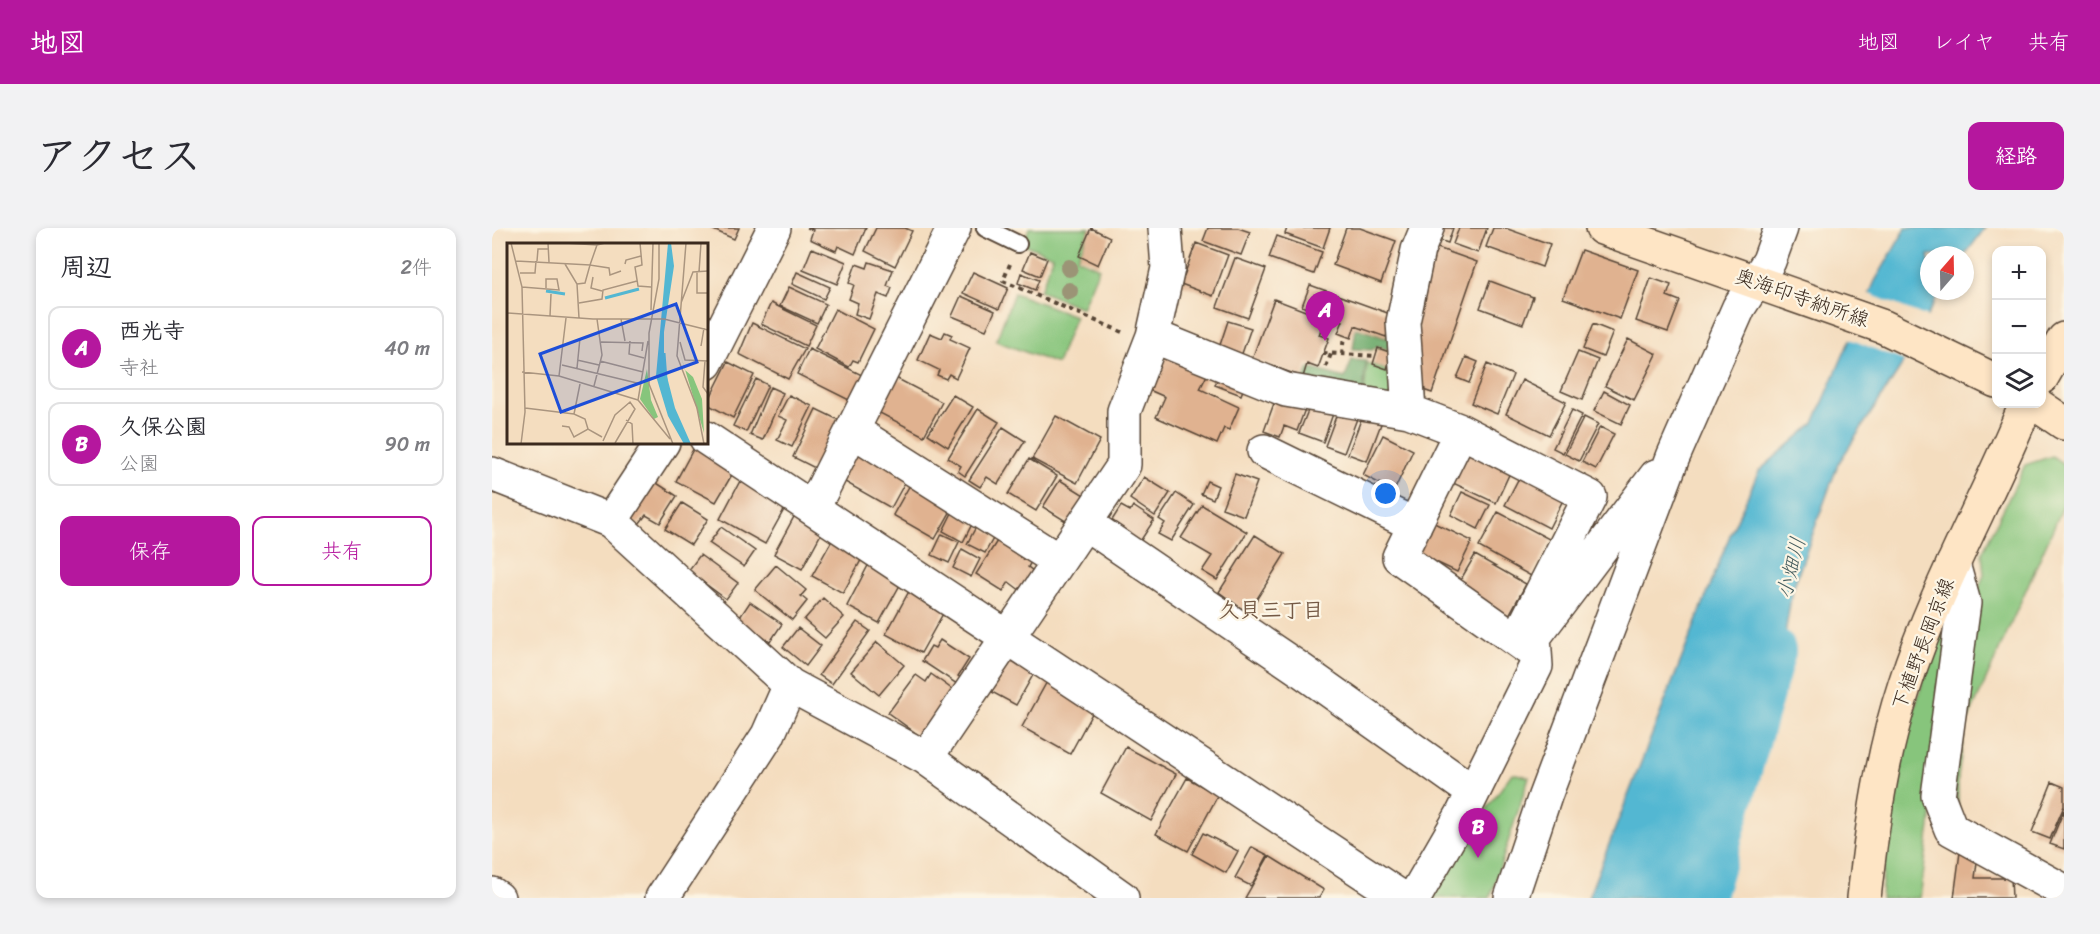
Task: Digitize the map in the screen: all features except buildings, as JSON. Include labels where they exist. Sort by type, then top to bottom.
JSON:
[{"type":"main road","name":"奥海印寺納所線","points":[[1602,228],[1884,327],[1989,377]]},
{"type":"main road","points":[[2046,370],[2064,339]]},
{"type":"main road","name":"下植野長岡京線","points":[[1864,898],[1885,754],[1905,683],[1953,564],[2024,408]]},
{"type":"main road","points":[[2042,408],[2064,423]]},
{"type":"street","points":[[708,359],[774,228]]},
{"type":"street","points":[[813,508],[954,228]]},
{"type":"street","points":[[926,758],[1124,465],[1124,411],[1152,340],[1168,268],[1166,228]]},
{"type":"street","points":[[1409,411],[1393,362],[1418,250],[1427,228]]},
{"type":"street","points":[[1511,898],[1545,796],[1673,457],[1739,307],[1770,286],[1769,261],[1781,228]]},
{"type":"street","points":[[1152,340],[1286,390],[1409,411],[1461,430],[1590,497],[1526,623],[1535,645],[1536,666],[1473,792],[1414,898]]},
{"type":"street","points":[[852,430],[1059,561]]},
{"type":"street","points":[[1461,430],[1399,557],[1535,645]]},
{"type":"street","points":[[708,439],[1402,898]]},
{"type":"street","points":[[611,521],[662,444]]},
{"type":"street","points":[[1264,451],[1415,525]]},
{"type":"street","points":[[1535,645],[1643,492],[1673,457]]},
{"type":"street","points":[[492,474],[611,521],[790,685],[926,758],[1122,898]]},
{"type":"street","points":[[1085,523],[1298,668],[1473,792]]},
{"type":"street","points":[[1953,564],[1964,603],[1938,796],[1951,829],[2064,891]]},
{"type":"street","points":[[662,898],[768,735],[790,685]]},
{"type":"street","points":[[492,894],[498,898]]},
{"type":"lane","points":[[985,228],[1018,244]]},
{"type":"path","points":[[1003,281],[1152,340]]},
{"type":"path","points":[[1342,354],[1344,336]]},
{"type":"path","points":[[1323,353],[1393,362]]},
{"type":"path","points":[[1326,368],[1331,354]]},
{"type":"green space","points":[[1029,228],[1090,228],[1077,258],[1099,268],[1082,308],[1040,291],[1053,256],[1023,244]]},
{"type":"green space","points":[[1014,293],[1075,316],[1057,364],[996,341]]},
{"type":"green space","points":[[1392,323],[1393,352],[1378,346],[1372,350],[1353,349],[1356,328],[1386,338]]},
{"type":"green space","points":[[1352,360],[1366,361],[1363,395],[1304,380],[1309,368],[1345,378]]},
{"type":"green space","points":[[1367,363],[1393,373],[1393,399],[1364,395]]},
{"type":"green space","points":[[2052,456],[2064,464],[2064,504],[1965,727],[1958,777],[1958,812],[1953,785],[1972,604],[1984,575],[1982,553],[2025,465]]},
{"type":"green space","points":[[1951,606],[1932,812],[1920,898],[1881,898],[1889,823],[1904,749],[1924,677]]},
{"type":"green space","points":[[1512,773],[1529,777],[1490,898],[1424,898]]},
{"type":"water","points":[[1906,228],[1985,228],[1972,246],[1920,246],[1920,300],[1935,300],[1899,370],[1838,464],[1792,591],[1778,678],[1736,743],[1711,801],[1699,898],[1588,898],[1730,535],[1759,471],[1814,423],[1875,281]]},
{"type":"pier","points":[[1867,293],[1930,318],[1907,362],[1847,338]]},
{"type":"waterway","name":"小畑川","points":[[1699,898],[1770,651]]},
{"type":"place","name":"西光寺","points":[[1325,341]]},
{"type":"place","name":"久保公園","points":[[1478,858]]},
{"type":"district","name":"久貝三丁目","points":[[1271,610]]}]
